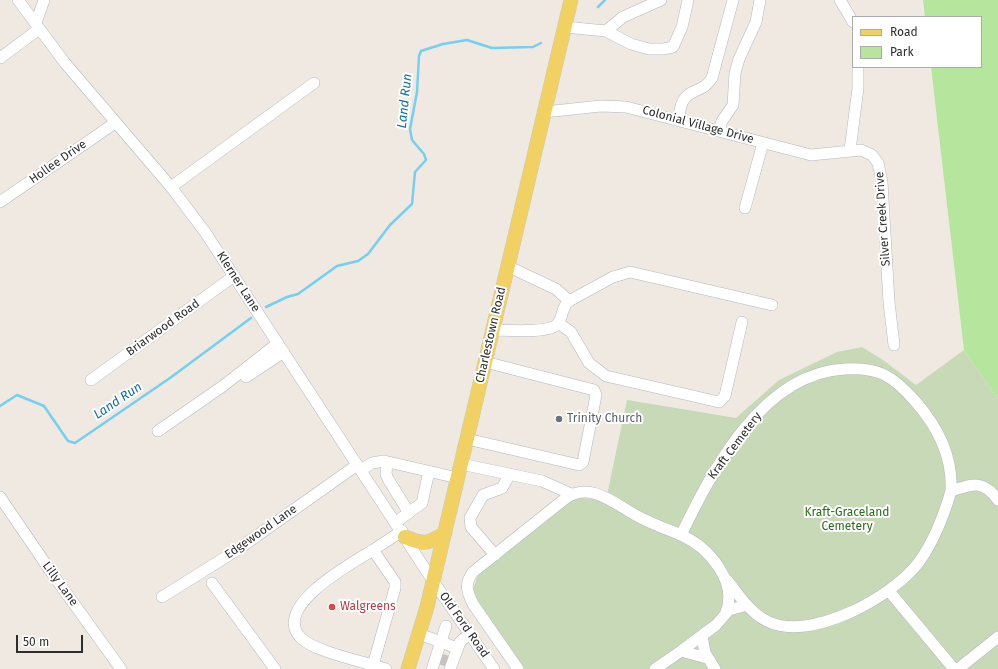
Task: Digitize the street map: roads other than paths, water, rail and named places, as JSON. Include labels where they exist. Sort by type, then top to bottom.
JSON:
[{"type":"main road","name":"Charlestown Road","points":[[408,669],[419,634],[445,533],[571,0]]},
{"type":"main road","points":[[401,530],[425,543],[432,541],[445,533]]},
{"type":"street","name":"Klerner Lane","points":[[18,0],[115,123],[171,187],[205,232],[433,581]]},
{"type":"street","points":[[0,58],[37,26],[44,0]]},
{"type":"street","points":[[606,31],[623,17],[661,0]]},
{"type":"street","points":[[565,27],[606,31],[631,44],[649,49],[673,47],[682,27],[688,0]]},
{"type":"street","points":[[678,119],[683,101],[688,94],[708,86],[712,78],[733,0]]},
{"type":"street","points":[[719,131],[722,121],[733,105],[735,73],[739,59],[756,22],[760,0]]},
{"type":"street","points":[[840,0],[852,20]]},
{"type":"street","points":[[850,150],[858,88],[858,68]]},
{"type":"street","points":[[171,187],[314,83]]},
{"type":"street","name":"Colonial Village Drive","points":[[544,112],[617,106],[678,119],[811,155],[827,155],[850,150]]},
{"type":"street","name":"Hollee Drive","points":[[0,202],[115,123]]},
{"type":"street","points":[[745,208],[763,143]]},
{"type":"street","name":"Silver Creek Drive","points":[[850,150],[861,150],[872,155],[880,169],[888,302],[894,344]]},
{"type":"street","points":[[507,266],[556,289],[569,301]]},
{"type":"street","points":[[492,330],[533,330],[553,327],[558,323],[564,306],[569,301],[613,277],[630,272],[772,304]]},
{"type":"street","name":"Briarwood Road","points":[[91,380],[234,276]]},
{"type":"street","points":[[558,323],[571,332],[590,363],[606,376],[719,402],[725,396],[742,322]]},
{"type":"street","points":[[230,387],[281,347]]},
{"type":"street","points":[[158,431],[281,347]]},
{"type":"street","points":[[467,439],[579,465],[583,462],[596,395],[594,390],[485,362]]},
{"type":"street","name":"Kraft Cemetery","points":[[571,494],[586,491],[596,493],[640,517],[681,535],[695,543],[706,552],[726,580],[747,605],[761,618],[772,624],[786,628],[824,623],[846,615],[889,591],[909,574],[927,550],[938,529],[951,491],[950,466],[944,445],[919,406],[905,390],[889,377],[876,371],[862,368],[840,369],[804,379],[783,391],[760,411],[722,458],[708,480],[681,535]]},
{"type":"street","points":[[409,513],[388,479],[386,474],[388,462],[458,478]]},
{"type":"street","name":"Edgewood Lane","points":[[162,597],[237,550],[359,468],[372,463],[388,462]]},
{"type":"street","points":[[461,464],[542,481],[571,494],[473,572],[469,577],[467,589],[474,604],[518,669]]},
{"type":"street","points":[[386,669],[309,644],[297,633],[294,618],[302,604],[316,588],[374,550],[401,530],[409,513],[420,506],[423,501],[429,472]]},
{"type":"street","points":[[495,555],[471,527],[470,518],[483,495],[502,488],[510,474]]},
{"type":"street","points":[[951,491],[974,484],[980,485],[990,490],[998,500]]},
{"type":"street","name":"Lilly Lane","points":[[0,497],[56,579],[121,669]]},
{"type":"street","points":[[373,665],[395,588],[395,582],[374,550]]},
{"type":"street","name":"Kraft Cemetery","points":[[726,580],[729,599],[726,612]]},
{"type":"street","name":"Old Ford Road","points":[[433,581],[494,669]]},
{"type":"street","points":[[212,583],[275,669]]},
{"type":"street","points":[[889,591],[954,669]]},
{"type":"street","points":[[655,669],[702,636],[719,622],[726,612],[738,606],[747,605]]},
{"type":"street","points":[[444,661],[440,642],[446,626]]},
{"type":"street","points":[[432,669],[444,661],[457,648],[462,639],[470,633]]},
{"type":"street","points":[[419,634],[457,648]]},
{"type":"street","points":[[702,636],[707,658],[715,669]]},
{"type":"street","points":[[958,669],[998,637]]},
{"type":"street","points":[[681,651],[707,658]]},
{"type":"waterway","name":"Land Run","points":[[598,7],[605,0]]},
{"type":"waterway","name":"Land Run","points":[[266,307],[287,297],[298,294],[337,266],[358,261],[368,254],[390,225],[412,204],[415,172],[426,160],[424,154],[412,140],[410,129],[417,92],[419,56],[421,51],[443,44],[467,40],[492,48],[533,47],[541,43]]},
{"type":"waterway","name":"Land Run","points":[[0,406],[17,395],[44,406],[68,441],[75,443],[170,378],[251,318]]},
{"type":"tunnel","points":[[437,658],[447,661]]},
{"type":"place","name":"Trinity Church","points":[[559,419]]},
{"type":"place","name":"Walgreens","points":[[332,607]]},
{"type":"park label","name":"Kraft-Graceland Cemetery","points":[[847,520]]}]
